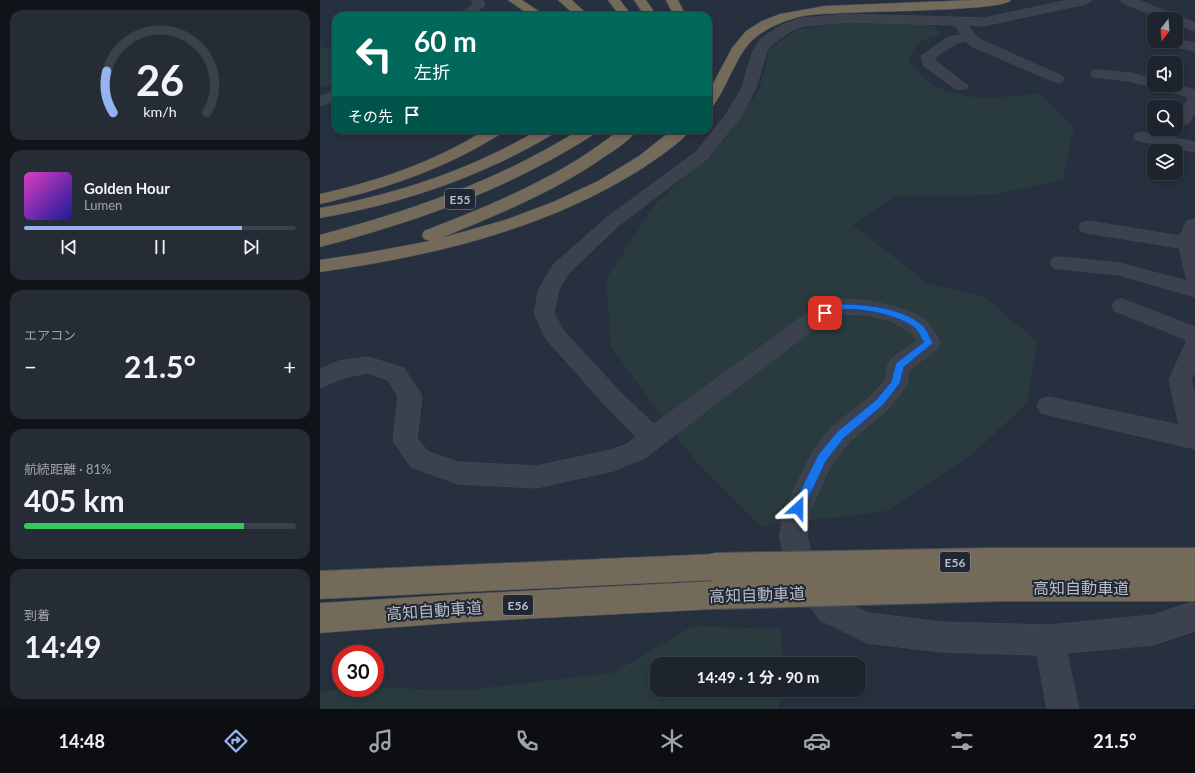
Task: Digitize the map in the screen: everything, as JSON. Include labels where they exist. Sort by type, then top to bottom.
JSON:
[{"type":"highway","points":[[514,0],[534,12]]},
{"type":"highway","points":[[564,0],[579,12]]},
{"type":"highway","points":[[614,0],[623,12]]},
{"type":"highway","points":[[640,0],[648,12]]},
{"type":"highway","points":[[672,0],[678,12]]},
{"type":"highway","points":[[712,97],[723,82],[742,42],[756,30],[775,21],[792,16],[830,10],[936,6],[1002,0]]},
{"type":"highway","points":[[420,170],[490,134]]},
{"type":"highway","points":[[320,199],[378,184],[420,170],[460,155],[505,134]]},
{"type":"highway","name":"E55","points":[[320,213],[383,200],[430,186],[505,155],[542,134]]},
{"type":"highway","name":"E55","points":[[320,241],[416,214],[467,196],[521,172],[584,134]]},
{"type":"highway","points":[[320,265],[376,252],[420,239],[495,208],[570,171],[598,154],[624,134]]},
{"type":"highway","points":[[320,265],[385,256],[435,246],[524,220],[567,202],[626,172],[653,154],[677,134]]},
{"type":"highway","name":"高知自動車道","points":[[320,618],[464,608],[716,581],[992,562],[1195,562]]},
{"type":"highway","name":"高知自動車道","points":[[320,585],[716,581],[1004,587],[1195,587]]},
{"type":"street","points":[[469,12],[479,5],[477,0]]},
{"type":"street","points":[[652,438],[613,399],[554,334],[544,313],[549,289],[560,270],[612,222],[702,155],[732,118],[749,88],[759,53],[766,42],[786,28],[802,22],[847,18],[893,18],[964,30],[1003,19],[1086,0]]},
{"type":"street","points":[[1127,0],[1157,12]]},
{"type":"street","points":[[1183,22],[1195,27]]},
{"type":"street","points":[[964,30],[976,43],[1057,79]]},
{"type":"street","points":[[961,86],[930,63],[928,56],[953,40],[964,30]]},
{"type":"street","points":[[1098,74],[1130,77],[1147,82]]},
{"type":"street","points":[[1183,91],[1195,94]]},
{"type":"street","points":[[320,102],[332,97]]},
{"type":"street","points":[[1183,121],[1195,99]]},
{"type":"street","points":[[1142,136],[1195,147]]},
{"type":"street","points":[[1195,225],[1192,226],[1188,243],[1195,278]]},
{"type":"street","points":[[1088,227],[1188,243]]},
{"type":"street","points":[[1060,263],[1119,269],[1195,290]]},
{"type":"street","points":[[1122,306],[1195,335]]},
{"type":"street","points":[[320,378],[339,370],[368,365],[396,374],[410,396],[405,441],[420,460],[458,473],[536,477],[613,460],[636,451],[812,319],[838,307],[867,308],[896,315],[919,327],[929,343],[899,365],[896,383],[880,402],[840,435],[822,458],[798,508],[793,536],[804,576],[830,610],[867,628],[941,637],[1049,640],[1153,630],[1195,616]]},
{"type":"street","points":[[1049,406],[1195,439],[1180,380],[1195,346]]},
{"type":"street","points":[[1049,640],[1063,709]]},
{"type":"shaded area","points":[[889,21],[935,26],[940,34],[918,43],[908,60],[933,85],[949,92],[988,98],[1040,93],[1074,127],[1063,180],[993,195],[897,196],[853,225],[928,284],[985,297],[1037,342],[1027,403],[972,455],[887,511],[761,526],[692,457],[611,347],[606,279],[656,203],[725,140],[759,90],[770,48],[797,30],[838,23]]},
{"type":"shaded area","points":[[320,46],[332,50],[332,84],[320,87]]},
{"type":"shaded area","points":[[693,626],[781,629],[783,657],[650,657],[650,697],[783,697],[777,709],[320,709],[320,694],[332,690],[332,697],[384,697],[384,688],[467,690],[613,673]]},
{"type":"route","points":[[798,508],[822,458],[840,435],[880,402],[896,383],[899,365],[929,343],[919,327],[896,315],[867,308],[838,307],[825,313]]}]
